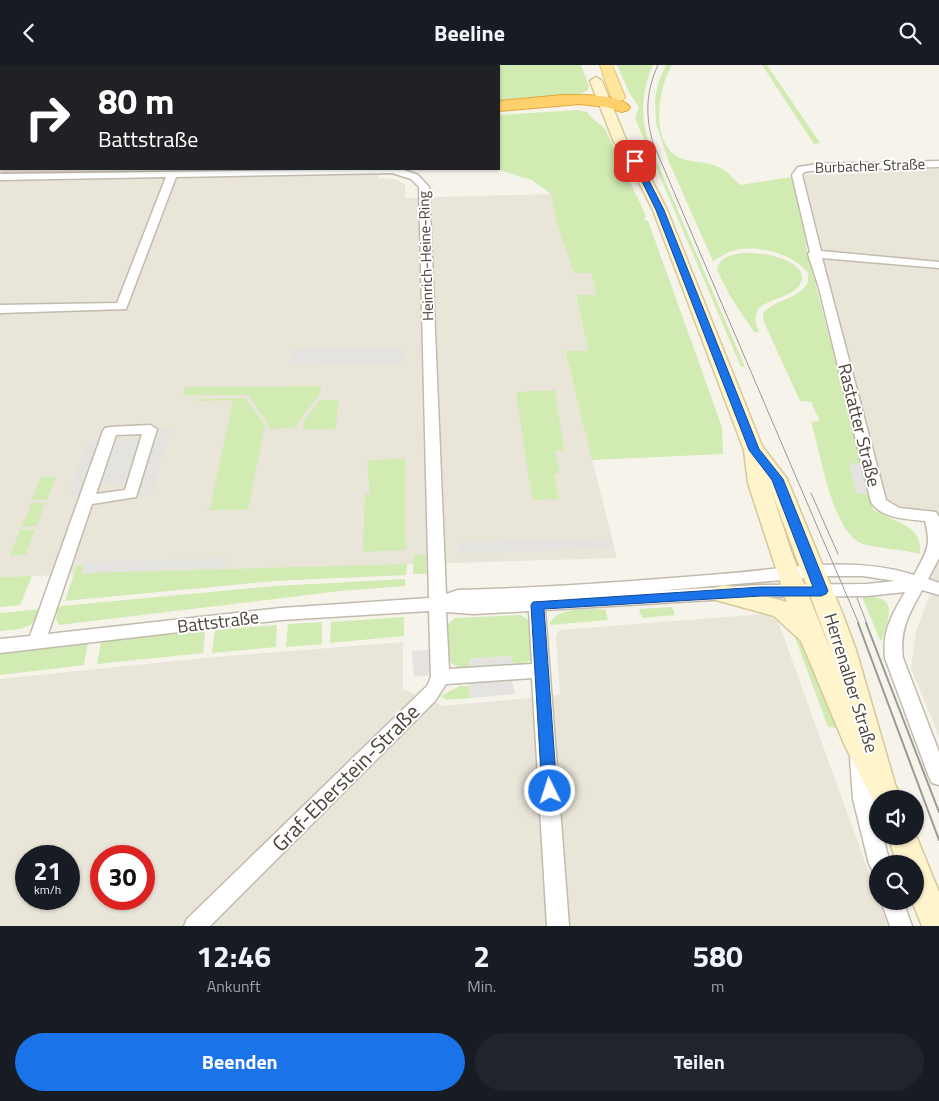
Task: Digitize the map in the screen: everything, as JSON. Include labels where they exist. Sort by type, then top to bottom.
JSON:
[{"type":"highway","points":[[555,105],[587,94],[596,81]]},
{"type":"highway","points":[[500,110],[611,102]]},
{"type":"highway","points":[[500,106],[555,105],[592,111],[601,114],[612,122]]},
{"type":"main road","name":"Herrenalber Straße","points":[[590,65],[596,81],[634,141],[635,161]]},
{"type":"main road","name":"Herrenalber Straße","points":[[606,65],[612,122],[621,142],[635,161],[660,210],[754,450],[758,483],[812,637],[859,747],[883,790]]},
{"type":"main road","name":"Herrenalber Straße","points":[[754,450],[777,479],[844,650],[884,790]]},
{"type":"main road","points":[[724,594],[782,609],[800,623],[812,637]]},
{"type":"main road","points":[[924,893],[938,926]]},
{"type":"street","name":"Burbacher Straße","points":[[801,169],[818,167],[938,165]]},
{"type":"street","name":"Rastatter Straße","points":[[801,169],[797,175],[805,201],[814,254],[825,288],[879,502],[882,506],[898,513],[935,516],[936,549],[897,621],[892,643],[894,658],[939,777]]},
{"type":"street","name":"Heinrich-Heine-Ring","points":[[0,177],[28,173],[172,174],[260,170],[392,170],[410,174],[422,183],[425,216],[437,604]]},
{"type":"street","points":[[0,309],[122,306],[172,174]]},
{"type":"street","points":[[814,254],[939,265]]},
{"type":"street","points":[[38,642],[86,500],[110,431],[150,429],[131,495],[86,500]]},
{"type":"street","points":[[817,581],[882,573],[898,575],[939,589]]},
{"type":"street","points":[[817,581],[897,587],[919,583]]},
{"type":"street","name":"Battstraße","points":[[537,599],[724,594],[793,582],[817,581]]},
{"type":"street","name":"Battstraße","points":[[0,646],[281,614],[437,604],[460,608],[640,586],[817,581]]},
{"type":"street","points":[[537,599],[558,926]]},
{"type":"street","points":[[437,604],[440,677],[542,670]]},
{"type":"street","name":"Graf-Eberstein-Straße","points":[[196,926],[429,696],[440,677]]},
{"type":"street","points":[[859,747],[864,799],[878,855]]},
{"type":"street","points":[[895,910],[901,926]]},
{"type":"shaded area","points":[[939,169],[939,736],[911,668],[916,631],[933,587],[919,584],[931,516],[883,507],[797,175]]},
{"type":"shaded area","points":[[0,170],[380,170],[378,178],[395,179],[405,184],[405,198],[551,194],[556,220],[564,241],[591,273],[596,295],[576,296],[588,351],[565,352],[617,558],[0,577]]},
{"type":"shaded area","points":[[403,347],[403,364],[290,366],[293,349]]},
{"type":"shaded area","points":[[150,429],[170,429],[151,496],[131,494],[134,482],[92,483],[88,495],[68,495],[87,442],[147,438]]},
{"type":"shaded area","points":[[849,463],[861,464],[869,494],[856,493]]},
{"type":"shaded area","points":[[611,538],[613,548],[459,554],[458,543]]},
{"type":"shaded area","points":[[227,558],[225,568],[81,573],[85,562]]},
{"type":"shaded area","points":[[765,614],[778,621],[869,873],[869,910],[882,910],[888,926],[0,926],[0,679],[204,658],[403,642],[403,689],[443,706],[560,695],[556,637],[559,630]]},
{"type":"shaded area","points":[[439,649],[440,674],[414,677],[412,651]]},
{"type":"shaded area","points":[[511,656],[514,672],[510,672],[515,694],[470,698],[469,659]]},
{"type":"green space","points":[[500,65],[581,65],[589,86],[588,90],[567,98],[533,103],[500,104]]},
{"type":"green space","points":[[617,65],[653,65],[646,84],[643,102],[645,131],[648,141],[745,367],[741,367],[635,118],[639,107],[630,94]]},
{"type":"green space","points":[[666,65],[672,65],[663,87],[659,114],[663,139],[669,149],[683,159],[720,167],[740,185],[791,177],[800,207],[807,250],[873,509],[912,530],[920,544],[920,554],[863,544],[852,537],[843,525],[829,489],[811,422],[820,421],[811,402],[800,401],[764,322],[763,313],[768,308],[793,296],[804,288],[808,282],[808,273],[795,261],[787,257],[758,249],[737,250],[726,253],[713,261],[669,162],[656,124],[655,98],[659,80]]},
{"type":"green space","points":[[762,65],[767,65],[820,143],[814,144]]},
{"type":"green space","points":[[576,110],[588,112],[605,129],[646,216],[643,220],[648,221],[722,427],[723,454],[592,460],[565,351],[588,351],[576,295],[596,295],[591,273],[574,273],[556,220],[551,194],[532,180],[499,170],[500,115]]},
{"type":"green space","points":[[750,253],[773,256],[790,262],[801,272],[802,279],[798,287],[792,292],[758,309],[755,320],[759,332],[754,332],[730,296],[717,270],[718,265],[725,258],[734,254]]},
{"type":"green space","points":[[321,386],[320,394],[294,428],[269,429],[269,425],[248,395],[183,395],[185,387]]},
{"type":"green space","points":[[555,390],[564,450],[555,451],[560,473],[554,474],[559,499],[532,500],[516,392]]},
{"type":"green space","points":[[245,398],[265,425],[248,510],[204,510],[210,508],[233,400],[198,401],[199,399]]},
{"type":"green space","points":[[320,400],[338,400],[336,427],[331,429],[303,430],[304,421]]},
{"type":"green space","points":[[405,459],[406,550],[363,552],[365,494],[370,494],[367,460]]},
{"type":"green space","points":[[41,477],[56,477],[47,500],[32,500]]},
{"type":"green space","points":[[31,503],[45,503],[37,526],[21,527],[31,507],[29,507]]},
{"type":"green space","points":[[20,530],[35,530],[26,554],[10,555]]},
{"type":"green space","points":[[414,555],[426,555],[427,574],[413,574]]},
{"type":"green space","points":[[407,564],[406,575],[274,581],[65,601],[77,565],[84,565],[82,573]]},
{"type":"green space","points":[[32,576],[20,605],[0,607],[0,577]]},
{"type":"green space","points":[[405,579],[405,586],[340,591],[59,625],[56,619],[57,609],[61,606],[274,586]]},
{"type":"green space","points":[[862,597],[874,597],[887,604],[889,616],[882,641],[880,640]]},
{"type":"green space","points":[[672,607],[675,615],[642,618],[639,609]]},
{"type":"green space","points":[[41,609],[35,621],[30,625],[19,629],[0,631],[0,613]]},
{"type":"green space","points":[[582,609],[605,609],[608,620],[549,625],[553,619],[565,612]]},
{"type":"green space","points":[[521,615],[528,620],[532,660],[513,667],[511,656],[469,659],[470,671],[460,669],[450,660],[447,648],[448,624],[455,618]]},
{"type":"green space","points":[[404,617],[404,636],[330,643],[331,622]]},
{"type":"green space","points":[[322,622],[322,644],[286,647],[288,624]]},
{"type":"green space","points":[[795,624],[839,728],[828,727],[792,629]]},
{"type":"green space","points":[[277,625],[276,647],[212,653],[215,630]]},
{"type":"green space","points":[[205,631],[203,653],[97,664],[101,641]]},
{"type":"green space","points":[[88,642],[84,665],[0,675],[0,652]]},
{"type":"green space","points":[[460,686],[469,686],[470,698],[447,700],[440,696]]},
{"type":"tram line","points":[[658,65],[651,84],[648,103],[650,133],[653,143],[859,624]]},
{"type":"tram line","points":[[811,493],[838,554]]},
{"type":"tram line","points":[[857,598],[867,624]]},
{"type":"tram line","points":[[858,623],[939,840]]},
{"type":"tram line","points":[[866,623],[939,812]]},
{"type":"route","points":[[550,791],[538,605],[761,591],[821,591],[777,479],[754,450],[660,210],[635,161]]}]
